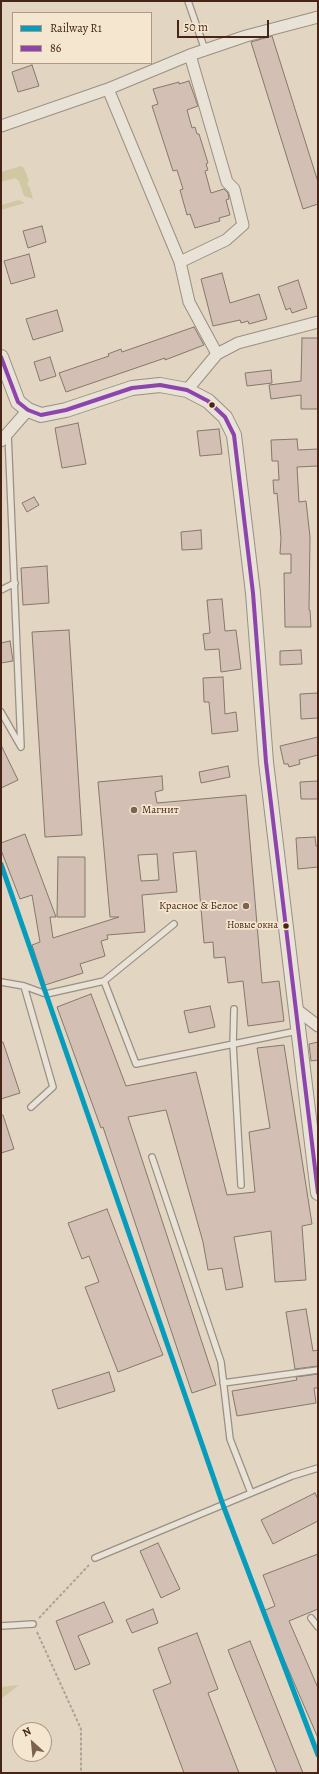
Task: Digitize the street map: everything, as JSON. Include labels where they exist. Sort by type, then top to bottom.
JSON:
[{"type":"street","points":[[1,126],[108,89],[190,55],[246,36],[318,17]]},
{"type":"street","points":[[180,262],[226,240],[243,225],[234,189],[227,182],[190,55]]},
{"type":"street","points":[[108,89],[180,262],[189,302],[217,354]]},
{"type":"street","points":[[187,390],[217,354],[238,343],[318,322]]},
{"type":"street","points":[[1,357],[18,402],[28,410],[41,415],[66,410],[132,388],[160,384],[187,390],[208,402],[224,417],[234,435],[253,593],[266,762],[318,1193]]},
{"type":"street","points":[[1,441],[8,431],[28,410]]},
{"type":"street","points":[[296,1008],[318,1026]]},
{"type":"lane","points":[[188,1],[205,50]]},
{"type":"lane","points":[[1,712],[20,747],[15,583],[8,431]]},
{"type":"lane","points":[[1,590],[15,583]]},
{"type":"lane","points":[[1,982],[24,986],[46,994],[104,981],[174,924]]},
{"type":"lane","points":[[104,981],[136,1064],[298,1031]]},
{"type":"lane","points":[[24,986],[53,1087],[31,1107]]},
{"type":"lane","points":[[234,1009],[233,1044],[241,1185]]},
{"type":"lane","points":[[152,1157],[221,1362],[230,1439],[251,1493]]},
{"type":"lane","points":[[223,1383],[318,1370]]},
{"type":"lane","points":[[96,1558],[292,1476],[318,1468]]},
{"type":"lane","points":[[312,1618],[318,1627]]},
{"type":"lane","points":[[1,1626],[34,1624]]},
{"type":"path","points":[[81,1773],[81,1729],[34,1624],[96,1558]]},
{"type":"shaded area","points":[[21,166],[24,168],[29,181],[27,184],[30,188],[33,199],[24,196],[19,181],[15,178],[1,182],[1,172]]},
{"type":"shaded area","points":[[19,200],[25,203],[1,210],[1,205]]},
{"type":"shaded area","points":[[19,1685],[1,1699],[1,1687]]},
{"type":"building","points":[[272,36],[318,182],[318,204],[303,209],[251,42]]},
{"type":"building","points":[[32,65],[39,86],[18,92],[12,72]]},
{"type":"building","points":[[189,81],[198,106],[187,110],[192,128],[195,127],[197,134],[199,134],[208,163],[206,164],[208,170],[205,171],[211,193],[224,189],[228,193],[229,199],[226,200],[230,215],[219,218],[220,221],[195,228],[190,214],[187,215],[180,190],[183,189],[177,170],[173,171],[152,106],[158,104],[153,89]]},
{"type":"building","points":[[42,226],[46,242],[28,248],[23,231]]},
{"type":"building","points":[[29,254],[35,277],[11,284],[4,261]]},
{"type":"building","points":[[222,273],[230,303],[259,294],[267,319],[249,324],[248,321],[241,323],[240,320],[213,326],[201,279]]},
{"type":"building","points":[[298,280],[307,308],[292,313],[290,308],[286,310],[278,287]]},
{"type":"building","points":[[57,310],[63,331],[33,340],[26,319]]},
{"type":"building","points":[[194,327],[204,345],[165,360],[165,358],[66,392],[59,373],[109,356],[108,354],[121,349],[122,352]]},
{"type":"building","points":[[302,338],[318,338],[318,409],[301,409],[301,395],[271,399],[269,385],[301,381]]},
{"type":"building","points":[[50,357],[56,376],[40,381],[34,362]]},
{"type":"building","points":[[271,370],[272,383],[247,386],[245,373]]},
{"type":"building","points":[[78,423],[86,464],[62,468],[55,428]]},
{"type":"building","points":[[219,429],[222,454],[200,456],[197,431]]},
{"type":"building","points":[[297,439],[298,450],[318,449],[318,466],[297,467],[299,502],[306,501],[310,537],[309,610],[311,627],[285,627],[284,573],[291,573],[291,554],[280,554],[281,538],[277,493],[274,494],[273,480],[279,480],[278,461],[272,461],[271,440]]},
{"type":"building","points":[[34,497],[39,505],[27,512],[22,503]]},
{"type":"building","points":[[201,530],[202,549],[182,550],[181,532]]},
{"type":"building","points":[[47,566],[49,603],[23,605],[21,568]]},
{"type":"building","points":[[222,599],[225,631],[236,630],[241,669],[221,672],[219,649],[205,650],[203,634],[210,633],[207,600]]},
{"type":"building","points":[[69,630],[82,835],[45,837],[32,632]]},
{"type":"building","points":[[10,641],[13,661],[1,663],[1,643]]},
{"type":"building","points":[[301,650],[302,664],[280,665],[280,651]]},
{"type":"building","points":[[223,677],[225,714],[236,712],[238,731],[212,734],[209,702],[204,702],[203,678]]},
{"type":"building","points":[[318,693],[318,718],[301,719],[300,694]]},
{"type":"building","points":[[318,737],[318,755],[299,760],[300,764],[289,767],[288,764],[284,764],[280,746]]},
{"type":"building","points":[[1,745],[18,780],[1,788]]},
{"type":"building","points":[[228,766],[230,777],[201,783],[199,772]]},
{"type":"building","points":[[162,776],[163,790],[155,792],[157,803],[246,795],[262,983],[279,981],[284,1021],[248,1026],[243,981],[228,983],[225,957],[214,958],[213,942],[204,943],[196,851],[173,853],[177,892],[142,895],[145,932],[107,935],[108,939],[101,941],[105,956],[80,964],[83,973],[45,985],[32,945],[40,942],[32,895],[20,899],[1,850],[1,843],[25,834],[56,917],[50,917],[53,938],[119,917],[110,917],[98,782]],"holes":[[[157,854],[159,880],[141,881],[138,855]]]},
{"type":"building","points":[[318,781],[318,799],[301,799],[300,782]]},
{"type":"building","points":[[315,837],[316,846],[318,846],[318,867],[298,869],[296,838]]},
{"type":"building","points":[[58,857],[85,857],[85,917],[57,917]]},
{"type":"building","points":[[91,994],[126,1086],[196,1072],[227,1195],[255,1192],[249,1132],[270,1128],[257,1048],[284,1045],[312,1224],[302,1226],[306,1280],[275,1282],[271,1231],[234,1237],[243,1287],[226,1290],[222,1268],[208,1270],[203,1242],[166,1110],[128,1117],[216,1385],[192,1393],[103,1127],[101,1128],[57,1007]]},
{"type":"building","points":[[210,1006],[215,1027],[189,1033],[184,1011]]},
{"type":"building","points":[[1,1042],[3,1042],[20,1093],[1,1099]]},
{"type":"building","points":[[318,1042],[318,1060],[311,1061],[309,1044]]},
{"type":"building","points":[[1,1115],[3,1115],[14,1149],[1,1153]]},
{"type":"building","points":[[107,1209],[163,1355],[118,1372],[85,1287],[99,1282],[89,1256],[82,1259],[68,1223]]},
{"type":"building","points":[[306,1309],[313,1351],[318,1350],[318,1366],[295,1369],[286,1312]]},
{"type":"building","points":[[109,1372],[115,1391],[58,1409],[52,1390]]},
{"type":"building","points":[[318,1374],[318,1388],[314,1388],[316,1403],[237,1416],[232,1391],[297,1380],[296,1377]]},
{"type":"building","points":[[315,1493],[318,1499],[318,1521],[273,1544],[261,1520]]},
{"type":"building","points":[[158,1543],[180,1589],[161,1598],[140,1551]]},
{"type":"building","points":[[318,1554],[318,1609],[289,1621],[318,1688],[318,1738],[263,1611],[275,1606],[263,1575]]},
{"type":"building","points":[[104,1602],[113,1622],[78,1636],[90,1664],[75,1670],[56,1621]]},
{"type":"building","points":[[153,1609],[158,1623],[132,1633],[126,1620]]},
{"type":"building","points":[[197,1633],[218,1689],[208,1693],[239,1773],[184,1773],[153,1690],[171,1683],[158,1648]]},
{"type":"building","points":[[250,1641],[303,1773],[277,1773],[228,1650]]},
{"type":"rail line","name":"R1","points":[[1,864],[223,1505],[318,1755]]},
{"type":"transit line","name":"86","points":[[1,357],[18,402],[28,410],[41,415],[66,410],[132,388],[160,385],[187,390],[208,401],[225,417],[234,435],[253,593],[266,762],[318,1193]]},
{"type":"place","name":"Магнит","points":[[134,810]]},
{"type":"place","name":"Красное & Белое","points":[[246,906]]},
{"type":"place","name":"Новые окна","points":[[286,926]]}]
